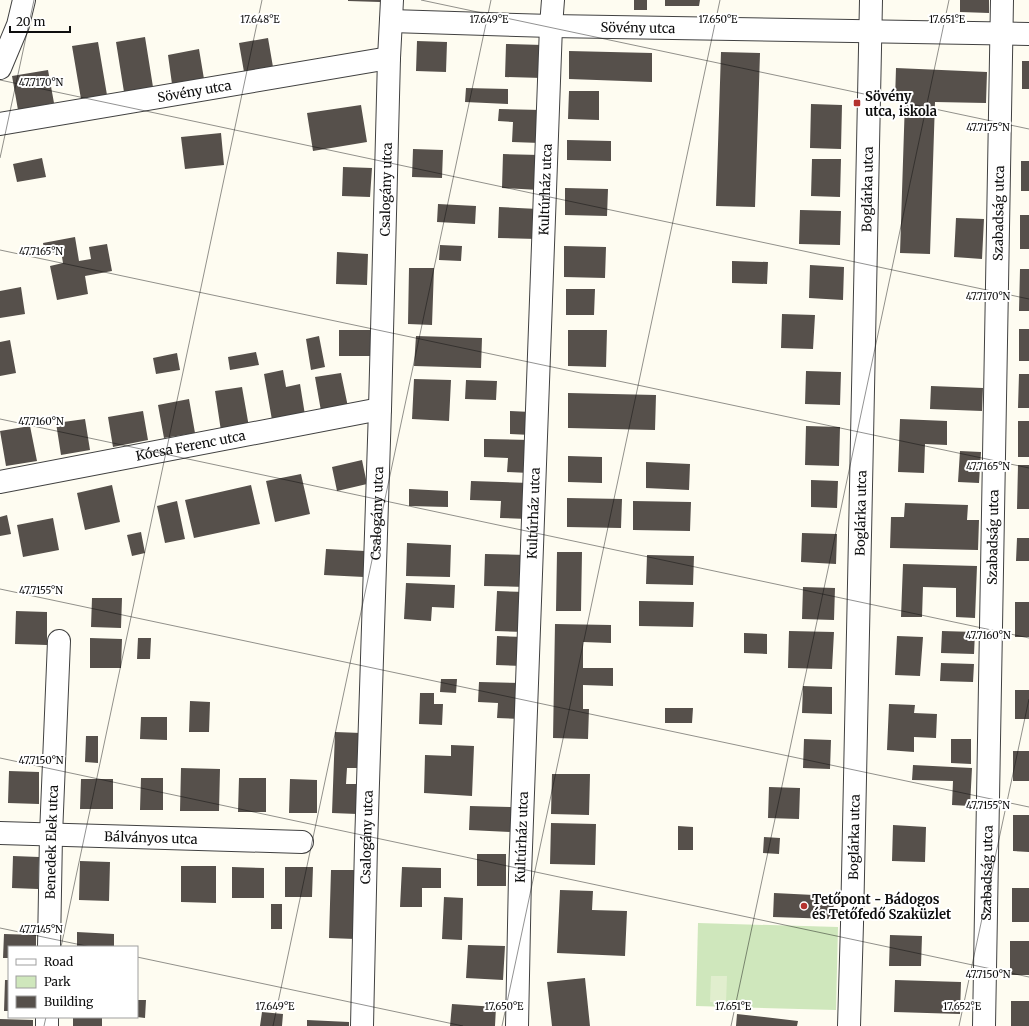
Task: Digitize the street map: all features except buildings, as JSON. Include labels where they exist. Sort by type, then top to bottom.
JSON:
[{"type":"street","points":[[0,68],[18,25],[24,0]]},
{"type":"street","name":"Kultúrház utca","points":[[517,1026],[520,876],[553,0]]},
{"type":"street","name":"Boglárka utca","points":[[849,1026],[871,0]]},
{"type":"street","name":"Szabadság utca","points":[[984,1026],[1002,0]]},
{"type":"street","name":"Sövény utca","points":[[391,11],[551,26],[1029,34]]},
{"type":"street","name":"Csalogány utca","points":[[362,1026],[391,11]]},
{"type":"street","name":"Sövény utca","points":[[0,124],[389,58]]},
{"type":"street","name":"Kócsa Ferenc utca","points":[[0,482],[380,409]]},
{"type":"street","name":"Benedek Elek utca","points":[[49,946],[59,641]]},
{"type":"street","name":"Bálványos utca","points":[[0,833],[302,842]]},
{"type":"green space","points":[[698,923],[838,927],[836,1010],[696,1006]]},
{"type":"green space","points":[[711,976],[727,976],[726,1003],[710,1002]]},
{"type":"place","name":"Sövény utca, iskola","points":[[857,103]]},
{"type":"place","name":"Tetőpont - Bádogos és Tetőfedő Szaküzlet","points":[[804,906]]}]
